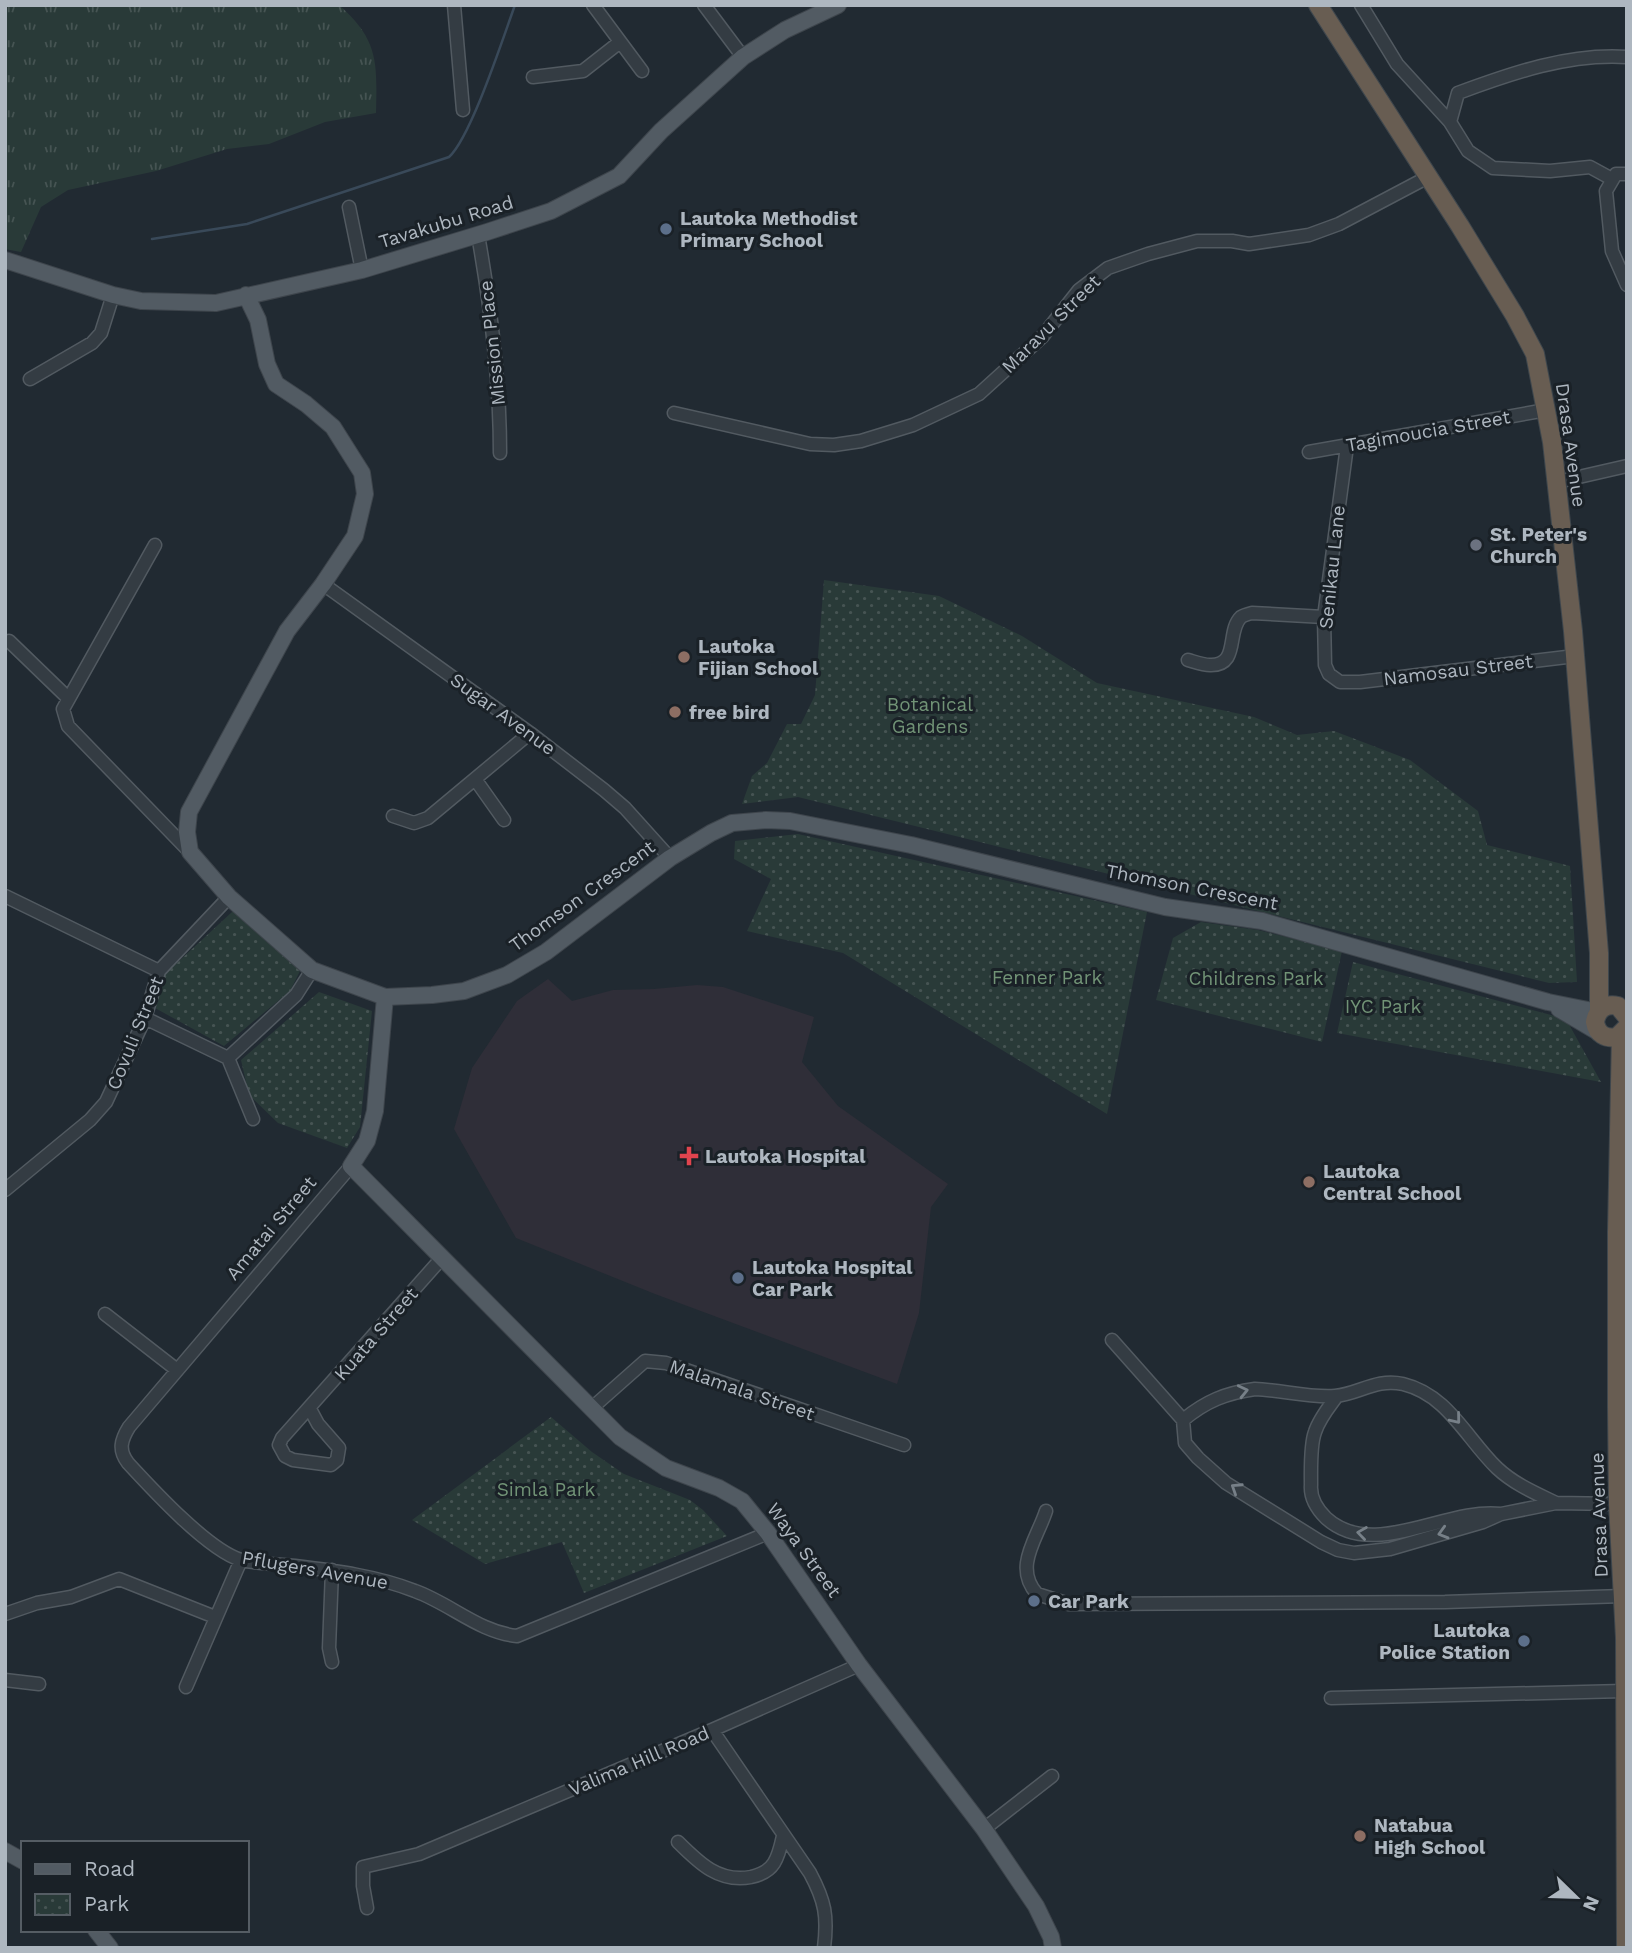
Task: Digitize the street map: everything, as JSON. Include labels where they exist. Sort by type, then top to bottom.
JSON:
[{"type":"highway","name":"Drasa Avenue","points":[[1318,5],[1515,316],[1535,354],[1557,482],[1575,656],[1599,953],[1599,1011]]},
{"type":"highway","name":"Drasa Avenue","points":[[1599,953],[1624,1022],[1619,1080],[1622,1408],[1618,1504],[1626,1638],[1626,1948]]},
{"type":"highway","points":[[1608,1005],[1624,1022],[1612,1038],[1600,1033],[1595,1022],[1599,1011],[1608,1005]]},
{"type":"highway","name":"Drasa Avenue","points":[[1600,1033],[1619,1080]]},
{"type":"main road","name":"Tavakubu Road","points":[[5,260],[113,295],[141,301],[216,303],[362,270],[478,235],[551,211],[619,176],[661,131],[743,57],[785,30],[838,5]]},
{"type":"main road","points":[[190,852],[187,832],[189,812],[287,631],[355,536],[365,494],[362,474],[333,428],[306,404],[276,384],[267,364],[258,320],[246,295]]},
{"type":"main road","name":"Thomson Crescent","points":[[190,852],[229,897],[312,970],[385,997],[464,991],[507,975],[546,952],[670,858],[732,823],[766,820],[790,821],[911,845],[1165,907],[1262,921],[1548,1002],[1599,1011]]},
{"type":"main road","name":"Amatai Street","points":[[351,1166],[368,1141],[374,1111],[385,997]]},
{"type":"main road","name":"Thomson Crescent","points":[[1548,1002],[1600,1033]]},
{"type":"main road","name":"Waya Street","points":[[351,1166],[620,1437],[666,1468],[719,1488],[742,1501],[768,1533],[859,1665],[984,1829],[1036,1906],[1051,1937],[1053,1948]]},
{"type":"main road","points":[[5,1852],[21,1860]]},
{"type":"main road","points":[[98,1932],[110,1948]]},
{"type":"street","points":[[454,5],[463,110]]},
{"type":"street","points":[[593,5],[642,71]]},
{"type":"street","points":[[704,5],[743,57]]},
{"type":"street","points":[[1362,5],[1397,64],[1450,122],[1468,151],[1493,168],[1550,171],[1590,167],[1612,179]]},
{"type":"street","points":[[533,78],[583,71],[620,42]]},
{"type":"street","points":[[1450,122],[1458,93],[1517,71],[1597,55],[1627,57]]},
{"type":"street","points":[[1627,174],[1616,174],[1606,191],[1612,251],[1627,285]]},
{"type":"street","name":"Maravu Street","points":[[674,414],[810,444],[834,445],[861,441],[913,425],[979,394],[1042,337],[1079,290],[1108,268],[1198,241],[1231,240],[1250,244],[1309,235],[1339,224],[1428,177]]},
{"type":"street","points":[[349,208],[362,270]]},
{"type":"street","name":"Mission Place","points":[[478,235],[493,323],[500,401],[500,453]]},
{"type":"street","points":[[30,379],[92,343],[101,333],[113,295]]},
{"type":"street","name":"Tagimoucia Street","points":[[1309,452],[1546,410]]},
{"type":"street","name":"Senikau Lane","points":[[1340,682],[1329,674],[1325,665],[1324,617],[1347,446]]},
{"type":"street","points":[[1557,482],[1627,466]]},
{"type":"street","points":[[155,545],[63,709],[68,726],[190,852]]},
{"type":"street","name":"Sugar Avenue","points":[[323,584],[530,733],[625,808],[670,858]]},
{"type":"street","points":[[1188,660],[1210,665],[1222,663],[1228,656],[1241,617],[1252,613],[1324,617]]},
{"type":"street","points":[[9,640],[68,698]]},
{"type":"street","name":"Namosau Street","points":[[1340,682],[1575,656]]},
{"type":"street","points":[[393,816],[407,822],[420,822],[530,733]]},
{"type":"street","points":[[475,779],[504,821]]},
{"type":"street","points":[[5,896],[159,971]]},
{"type":"street","name":"Covuli Street","points":[[5,1190],[98,1112],[106,1102],[145,1018],[159,971],[229,897]]},
{"type":"street","points":[[228,1058],[296,995],[312,970]]},
{"type":"street","points":[[145,1018],[228,1058],[253,1119]]},
{"type":"street","name":"Amatai Street","points":[[122,1455],[121,1440],[128,1427],[351,1166]]},
{"type":"street","name":"Kuata Street","points":[[310,1409],[318,1424],[339,1448],[337,1460],[331,1465],[293,1460],[281,1452],[279,1445],[282,1438],[441,1259]]},
{"type":"street","points":[[105,1314],[177,1370]]},
{"type":"street","points":[[1112,1340],[1183,1420],[1185,1443],[1198,1458],[1226,1483],[1338,1550],[1354,1553],[1390,1549],[1483,1522],[1501,1514],[1556,1503],[1618,1504]]},
{"type":"street","name":"Malamala Street","points":[[593,1407],[645,1360],[666,1363],[904,1446]]},
{"type":"street","points":[[1183,1420],[1201,1405],[1255,1389],[1338,1396],[1380,1383],[1402,1384],[1424,1392],[1443,1404],[1479,1449],[1510,1480],[1556,1503]]},
{"type":"street","points":[[1338,1396],[1314,1433],[1312,1447],[1311,1494],[1320,1512],[1331,1522],[1355,1534],[1374,1535],[1396,1533],[1483,1512],[1501,1514]]},
{"type":"street","name":"Pflugers Avenue","points":[[122,1455],[184,1520],[241,1560],[332,1570],[373,1578],[417,1591],[498,1634],[517,1636],[768,1533]]},
{"type":"street","points":[[1046,1511],[1027,1555],[1025,1572],[1029,1584],[1037,1594],[1059,1602],[1432,1602],[1623,1596]]},
{"type":"street","points":[[187,1687],[241,1560]]},
{"type":"street","points":[[332,1570],[329,1648],[332,1661]]},
{"type":"street","points":[[5,1614],[37,1603],[71,1597],[119,1580],[215,1617]]},
{"type":"street","name":"Valima Hill Road","points":[[366,1908],[363,1867],[419,1854],[859,1665]]},
{"type":"street","points":[[5,1680],[39,1684]]},
{"type":"street","points":[[1331,1698],[1624,1691]]},
{"type":"street","points":[[712,1730],[810,1873],[821,1894],[827,1925],[824,1948]]},
{"type":"street","points":[[984,1829],[1052,1776]]},
{"type":"street","points":[[678,1842],[710,1870],[737,1878],[767,1871],[778,1856],[783,1836]]},
{"type":"shaded area","name":"Lautoka Hospital","points":[[548,979],[572,1001],[613,990],[697,985],[723,987],[814,1017],[802,1062],[838,1106],[948,1184],[931,1207],[919,1313],[897,1384],[655,1294],[516,1238],[454,1129],[472,1068],[517,1001]]},
{"type":"green space","points":[[5,5],[339,5],[369,41],[375,66],[376,113],[325,122],[269,144],[227,149],[156,171],[68,190],[41,207],[21,252],[5,249]]},
{"type":"green space","name":"Botanical Gardens","points":[[824,580],[939,596],[1022,636],[1097,683],[1254,717],[1297,735],[1334,731],[1410,760],[1478,811],[1487,845],[1570,866],[1577,982],[1549,983],[798,797],[742,804],[752,776],[767,763],[787,724],[801,724],[815,695]]},
{"type":"green space","name":"Fenner Park","points":[[798,834],[1147,912],[1107,1114],[843,953],[747,931],[771,879],[734,859],[735,841]]},
{"type":"green space","points":[[245,900],[304,963],[290,991],[224,1046],[155,1008],[165,974]]},
{"type":"green space","name":"Childrens Park","points":[[1201,922],[1258,930],[1342,951],[1322,1042],[1156,1000],[1173,938]]},
{"type":"green space","name":"IYC Park","points":[[1353,962],[1566,1019],[1601,1082],[1337,1033]]},
{"type":"green space","points":[[319,992],[372,1011],[360,1127],[347,1148],[278,1123],[249,1095],[241,1060]]},
{"type":"green space","name":"Simla Park","points":[[551,1417],[592,1452],[624,1474],[690,1500],[727,1536],[584,1593],[562,1542],[485,1564],[412,1520]]},
{"type":"waterway","points":[[152,239],[247,224],[449,157],[458,146],[476,109],[515,5]]},
{"type":"place","name":"Lautoka Methodist Primary School","points":[[666,229]]},
{"type":"place","name":"St. Peter's Church","points":[[1476,545]]},
{"type":"place","name":"Lautoka Fijian School","points":[[684,657]]},
{"type":"place","name":"free bird","points":[[675,712]]},
{"type":"place","name":"Lautoka Hospital","points":[[689,1156]]},
{"type":"place","name":"Lautoka Central School","points":[[1309,1182]]},
{"type":"place","name":"Lautoka Hospital Car Park","points":[[738,1278]]},
{"type":"place","name":"Car Park","points":[[1034,1601]]},
{"type":"place","name":"Lautoka Police Station","points":[[1524,1641]]},
{"type":"place","name":"Natabua High School","points":[[1360,1836]]}]
